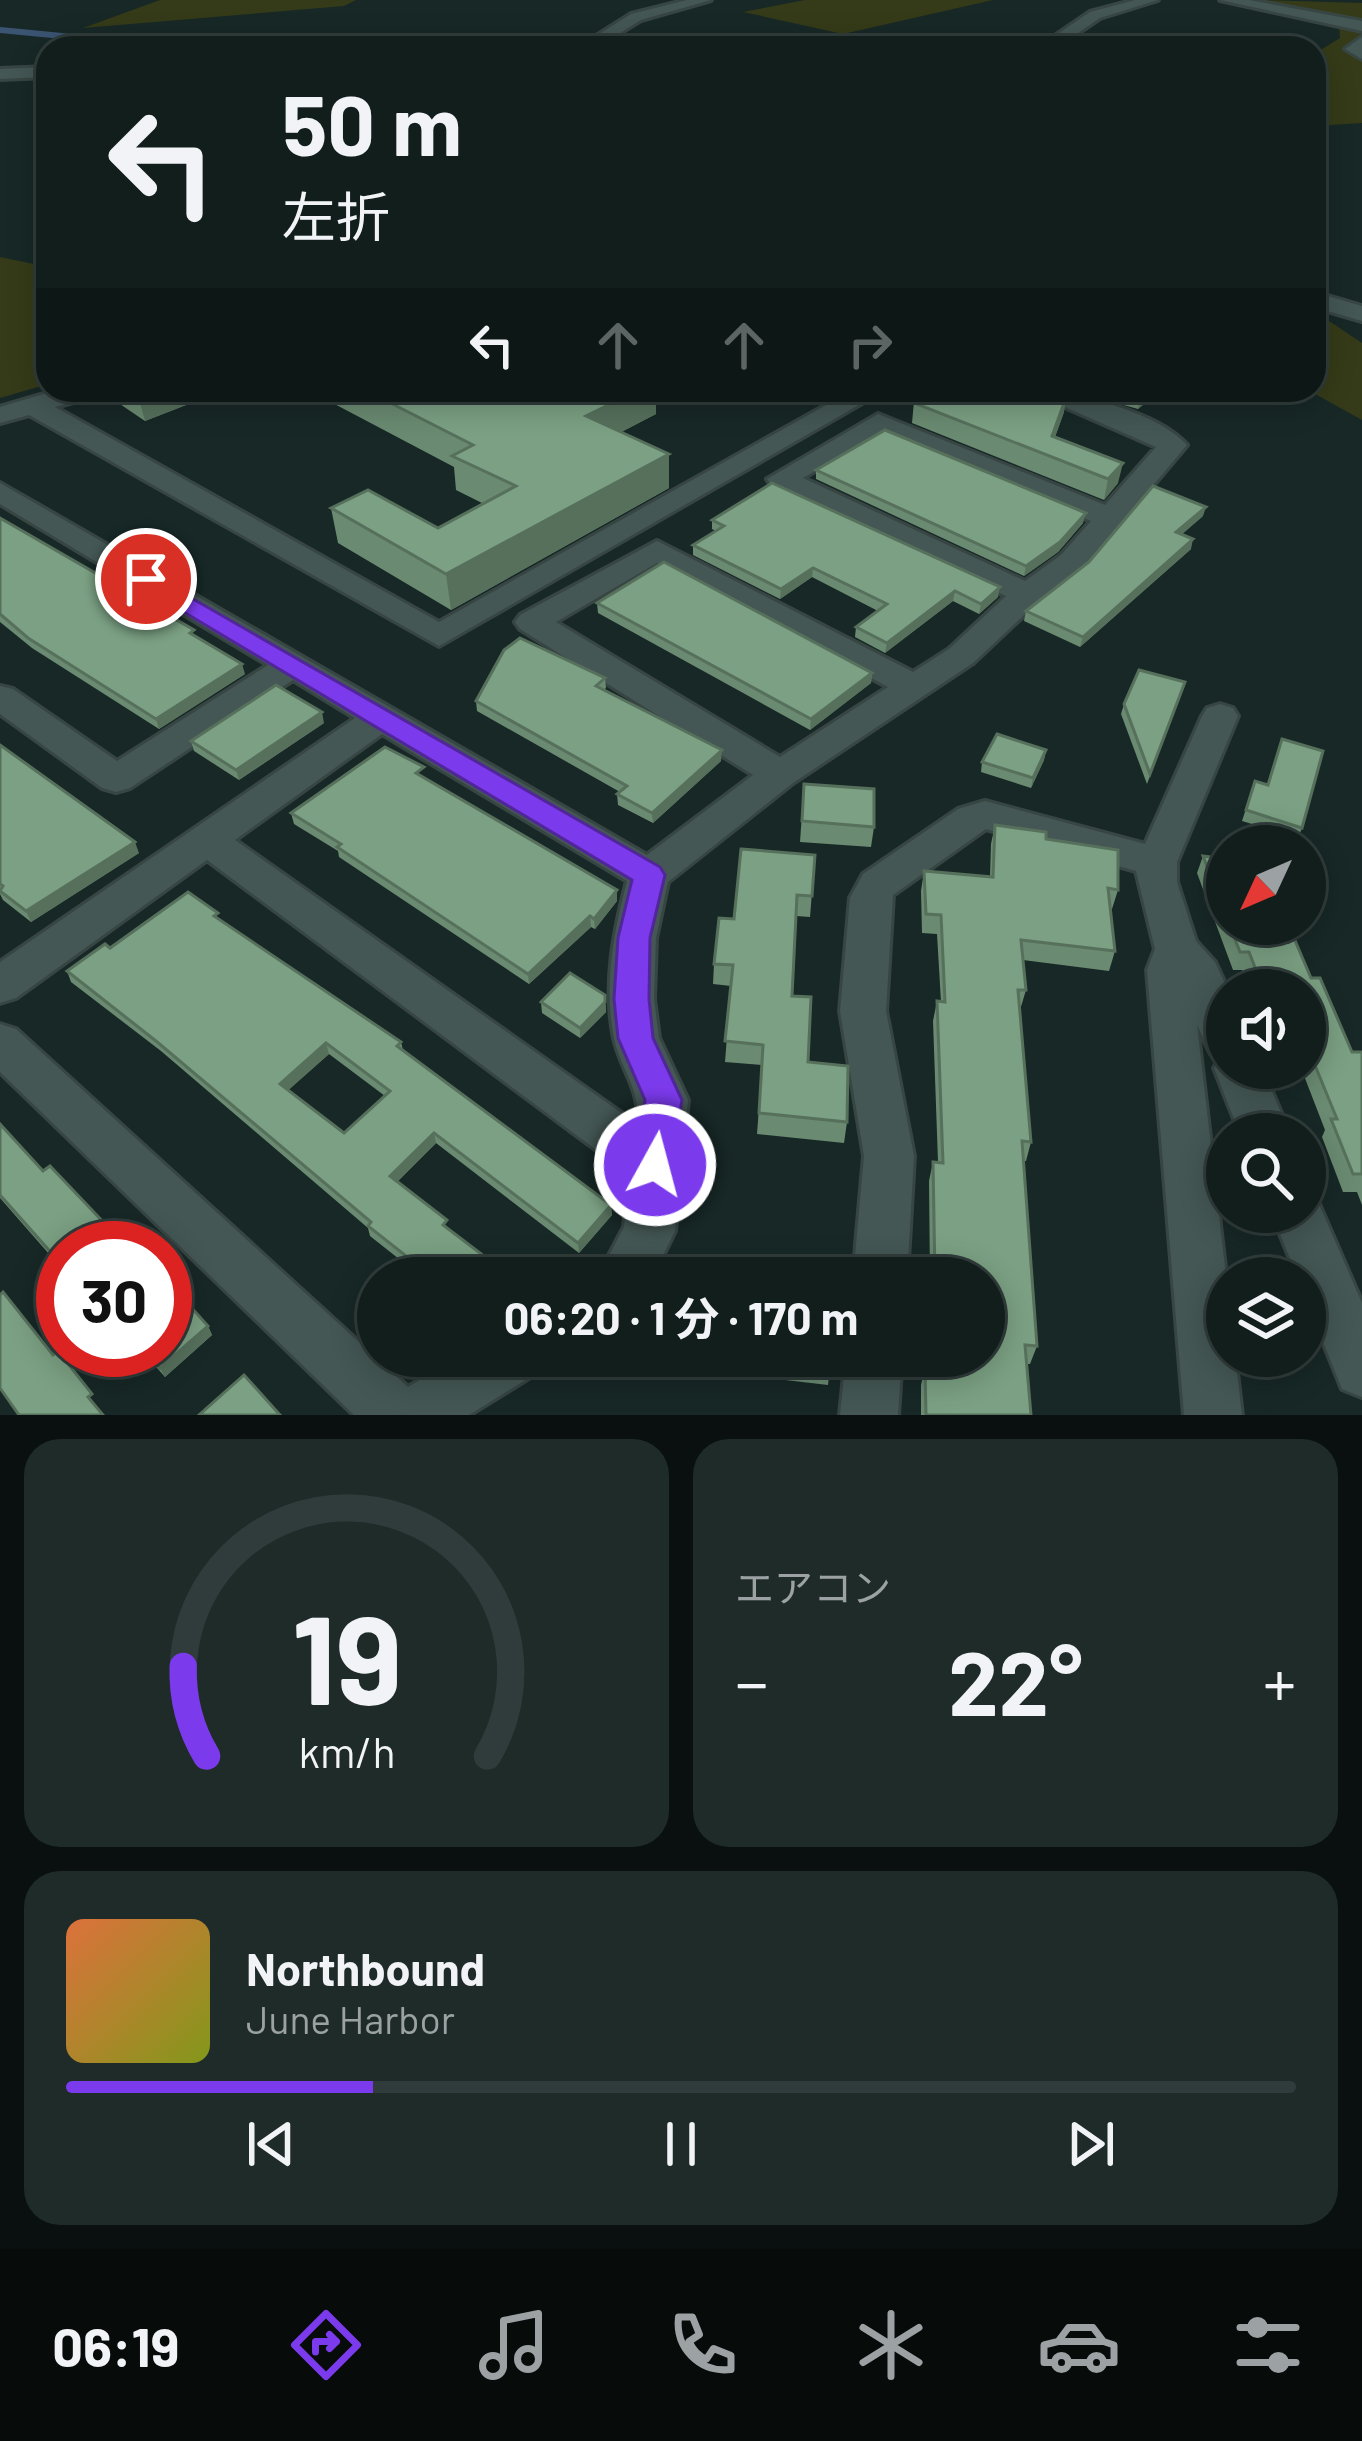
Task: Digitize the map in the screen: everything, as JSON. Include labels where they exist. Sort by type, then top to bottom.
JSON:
[{"type":"street","points":[[604,36],[636,16],[704,0]]},
{"type":"street","points":[[1063,36],[1095,15],[1151,0]]},
{"type":"street","points":[[1227,0],[1362,26]]},
{"type":"street","points":[[1362,42],[1353,49],[1362,54]]},
{"type":"street","points":[[0,74],[36,72]]},
{"type":"street","points":[[1326,303],[1362,314]]},
{"type":"street","points":[[0,415],[46,402]]},
{"type":"street","points":[[33,406],[439,636],[851,402]]},
{"type":"street","points":[[635,1257],[649,1231],[664,1100],[636,1038],[632,999],[634,938],[649,875],[780,774],[961,656],[1028,594],[1072,562],[1173,445],[1144,428],[1072,402]]},
{"type":"street","points":[[1028,594],[781,479],[878,422],[1113,519]]},
{"type":"street","points":[[0,492],[649,875]]},
{"type":"street","points":[[780,774],[532,622],[657,550],[911,685]]},
{"type":"street","points":[[0,697],[116,779],[291,666]]},
{"type":"street","points":[[1206,991],[1199,974],[1177,949],[1156,882],[1157,862],[1220,716]]},
{"type":"street","points":[[0,985],[380,718]]},
{"type":"street","points":[[882,1257],[890,1156],[865,1030],[863,992],[872,898],[878,885],[972,819],[985,815],[1157,862]]},
{"type":"street","points":[[207,840],[655,1165]]},
{"type":"street","points":[[1177,949],[1169,970],[1213,1415]]},
{"type":"street","points":[[0,1043],[396,1415]]},
{"type":"street","points":[[1307,1233],[1362,1369]]},
{"type":"street","points":[[416,1415],[478,1377]]},
{"type":"street","points":[[869,1415],[872,1377]]},
{"type":"green space","points":[[160,0],[356,0],[344,6],[83,28]]},
{"type":"green space","points":[[805,0],[993,0],[843,34],[743,12]]},
{"type":"green space","points":[[1264,0],[1362,3],[1362,123],[1326,125],[1326,47],[1340,38],[1339,24],[1327,15]]},
{"type":"green space","points":[[0,257],[36,264],[36,388],[0,398]]},
{"type":"green space","points":[[1326,319],[1362,343],[1362,420],[1326,400]]},
{"type":"building","points":[[389,402],[615,402],[586,416],[669,454],[446,574],[331,508],[368,490],[438,528],[516,486],[452,456],[473,445]]},
{"type":"building","points":[[1064,402],[1052,436],[1123,463],[1108,479],[914,403]]},
{"type":"building","points":[[885,430],[1086,513],[1060,542],[1026,566],[816,470]]},
{"type":"building","points":[[772,483],[1000,587],[981,604],[955,591],[887,643],[856,627],[887,604],[813,568],[781,589],[693,545],[724,526],[712,520]]},
{"type":"building","points":[[1153,486],[1206,507],[1176,532],[1193,539],[1083,637],[1026,611],[1089,562]]},
{"type":"building","points":[[0,518],[194,630],[190,633],[242,664],[156,719],[28,638],[0,614]]},
{"type":"building","points":[[664,562],[872,673],[811,719],[597,603]]},
{"type":"building","points":[[520,638],[605,678],[596,686],[722,750],[652,813],[617,794],[627,786],[476,701],[504,650]]},
{"type":"building","points":[[1139,670],[1185,682],[1150,774],[1124,704]]},
{"type":"building","points":[[276,685],[322,712],[236,770],[191,741]]},
{"type":"building","points":[[997,734],[1046,750],[1033,778],[982,762]]},
{"type":"building","points":[[1282,739],[1323,751],[1303,825],[1246,810],[1255,781],[1268,785]]},
{"type":"building","points":[[0,745],[135,842],[26,911],[0,891]]},
{"type":"building","points":[[385,747],[424,767],[416,773],[617,890],[594,919],[590,916],[528,974],[291,813]]},
{"type":"building","points":[[804,784],[874,789],[874,827],[802,821]]},
{"type":"building","points":[[995,825],[1118,850],[1118,890],[1108,888],[1115,951],[1021,940],[1026,990],[1018,990],[1031,1142],[1022,1141],[1037,1346],[1025,1345],[1031,1415],[926,1415],[925,1377],[1005,1377],[1005,1257],[935,1257],[933,1162],[943,1163],[937,1001],[945,1002],[941,915],[926,914],[924,871],[993,877]]},
{"type":"building","points":[[741,849],[815,855],[812,896],[797,895],[792,996],[811,997],[808,1062],[848,1066],[847,1122],[759,1113],[763,1045],[725,1041],[733,965],[714,964],[719,918],[734,919]]},
{"type":"building","points":[[188,892],[218,913],[214,916],[401,1042],[397,1046],[611,1205],[578,1243],[434,1133],[390,1176],[485,1257],[407,1257],[156,1041],[67,971],[105,944],[110,948]],"holes":[[[326,1043],[390,1091],[344,1133],[280,1084]]]},
{"type":"building","points":[[1237,945],[1297,945],[1307,969],[1256,969],[1249,952],[1240,952]]},
{"type":"building","points":[[570,973],[605,995],[605,1002],[580,1028],[541,1002]]},
{"type":"building","points":[[1326,992],[1352,1052],[1362,1052],[1362,1174],[1353,1174],[1331,1119],[1337,1119],[1325,1089]]},
{"type":"building","points":[[0,1124],[43,1171],[50,1166],[102,1221],[36,1221],[36,1236],[0,1195]]},
{"type":"building","points":[[3,1292],[36,1334],[36,1377],[79,1377],[103,1415],[19,1415],[0,1388]]},
{"type":"building","points":[[192,1308],[208,1326],[192,1340]]},
{"type":"building","points":[[244,1375],[280,1415],[199,1415]]},
{"type":"waterway","points":[[0,30],[62,36]]},
{"type":"route","points":[[146,579],[649,875],[634,938],[632,999],[636,1038],[664,1100],[655,1165]]}]
